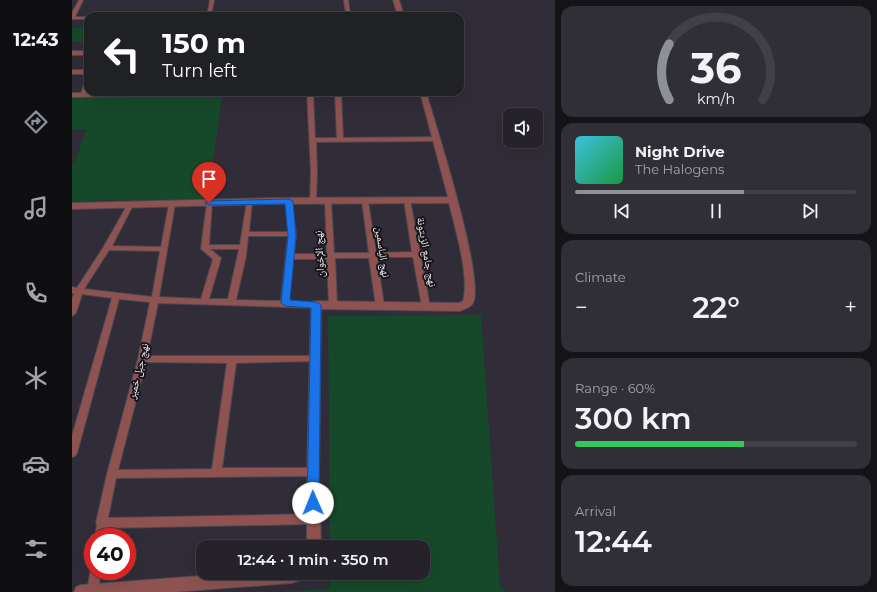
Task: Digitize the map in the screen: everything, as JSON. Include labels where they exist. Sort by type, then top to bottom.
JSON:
[{"type":"street","points":[[81,0],[72,18],[84,18]]},
{"type":"street","points":[[210,12],[212,0]]},
{"type":"street","points":[[345,12],[346,0]]},
{"type":"street","points":[[396,0],[400,12]]},
{"type":"street","points":[[72,53],[84,53]]},
{"type":"street","points":[[72,72],[84,72]]},
{"type":"street","points":[[72,94],[83,94]]},
{"type":"street","points":[[310,96],[314,172],[313,201]]},
{"type":"street","points":[[338,96],[340,139]]},
{"type":"street","points":[[75,291],[154,300],[204,302],[285,303],[333,306],[460,307],[465,305],[470,300],[466,261],[453,200],[424,96]]},
{"type":"street","points":[[312,140],[436,139]]},
{"type":"street","name":"نهج جامع الزيتونة","points":[[407,200],[426,307]]},
{"type":"street","points":[[72,206],[289,201],[453,200]]},
{"type":"street","points":[[285,303],[292,234],[289,201]]},
{"type":"street","name":"نهج الإخوان","points":[[328,201],[333,306]]},
{"type":"street","name":"نهج الياسمين","points":[[365,201],[380,306]]},
{"type":"street","points":[[231,302],[243,247],[249,202]]},
{"type":"street","points":[[204,302],[216,258],[204,249],[209,203]]},
{"type":"street","points":[[72,313],[75,291],[107,248],[130,204]]},
{"type":"street","name":"نهج جبل خمير","points":[[101,528],[112,474],[142,359],[165,249],[172,204]]},
{"type":"street","points":[[245,234],[292,234]]},
{"type":"street","points":[[205,247],[243,247]]},
{"type":"street","points":[[107,248],[165,249]]},
{"type":"street","points":[[289,257],[417,254]]},
{"type":"street","points":[[72,453],[116,296]]},
{"type":"street","points":[[314,540],[313,472],[316,305]]},
{"type":"street","points":[[142,359],[232,360],[314,358]]},
{"type":"street","points":[[217,472],[232,360]]},
{"type":"street","points":[[112,474],[313,472]]},
{"type":"street","points":[[102,523],[314,518]]},
{"type":"street","points":[[94,580],[92,591],[239,580]]},
{"type":"green space","points":[[72,28],[84,28],[84,42],[72,42]]},
{"type":"green space","points":[[222,96],[208,199],[72,201],[72,163],[74,163],[87,129],[72,129],[72,97]]},
{"type":"green space","points":[[481,315],[500,586],[507,592],[283,592],[330,589],[330,580],[430,580],[430,540],[330,540],[328,316]]},
{"type":"route","points":[[209,203],[289,201],[292,236],[285,303],[316,305],[313,503]]}]
